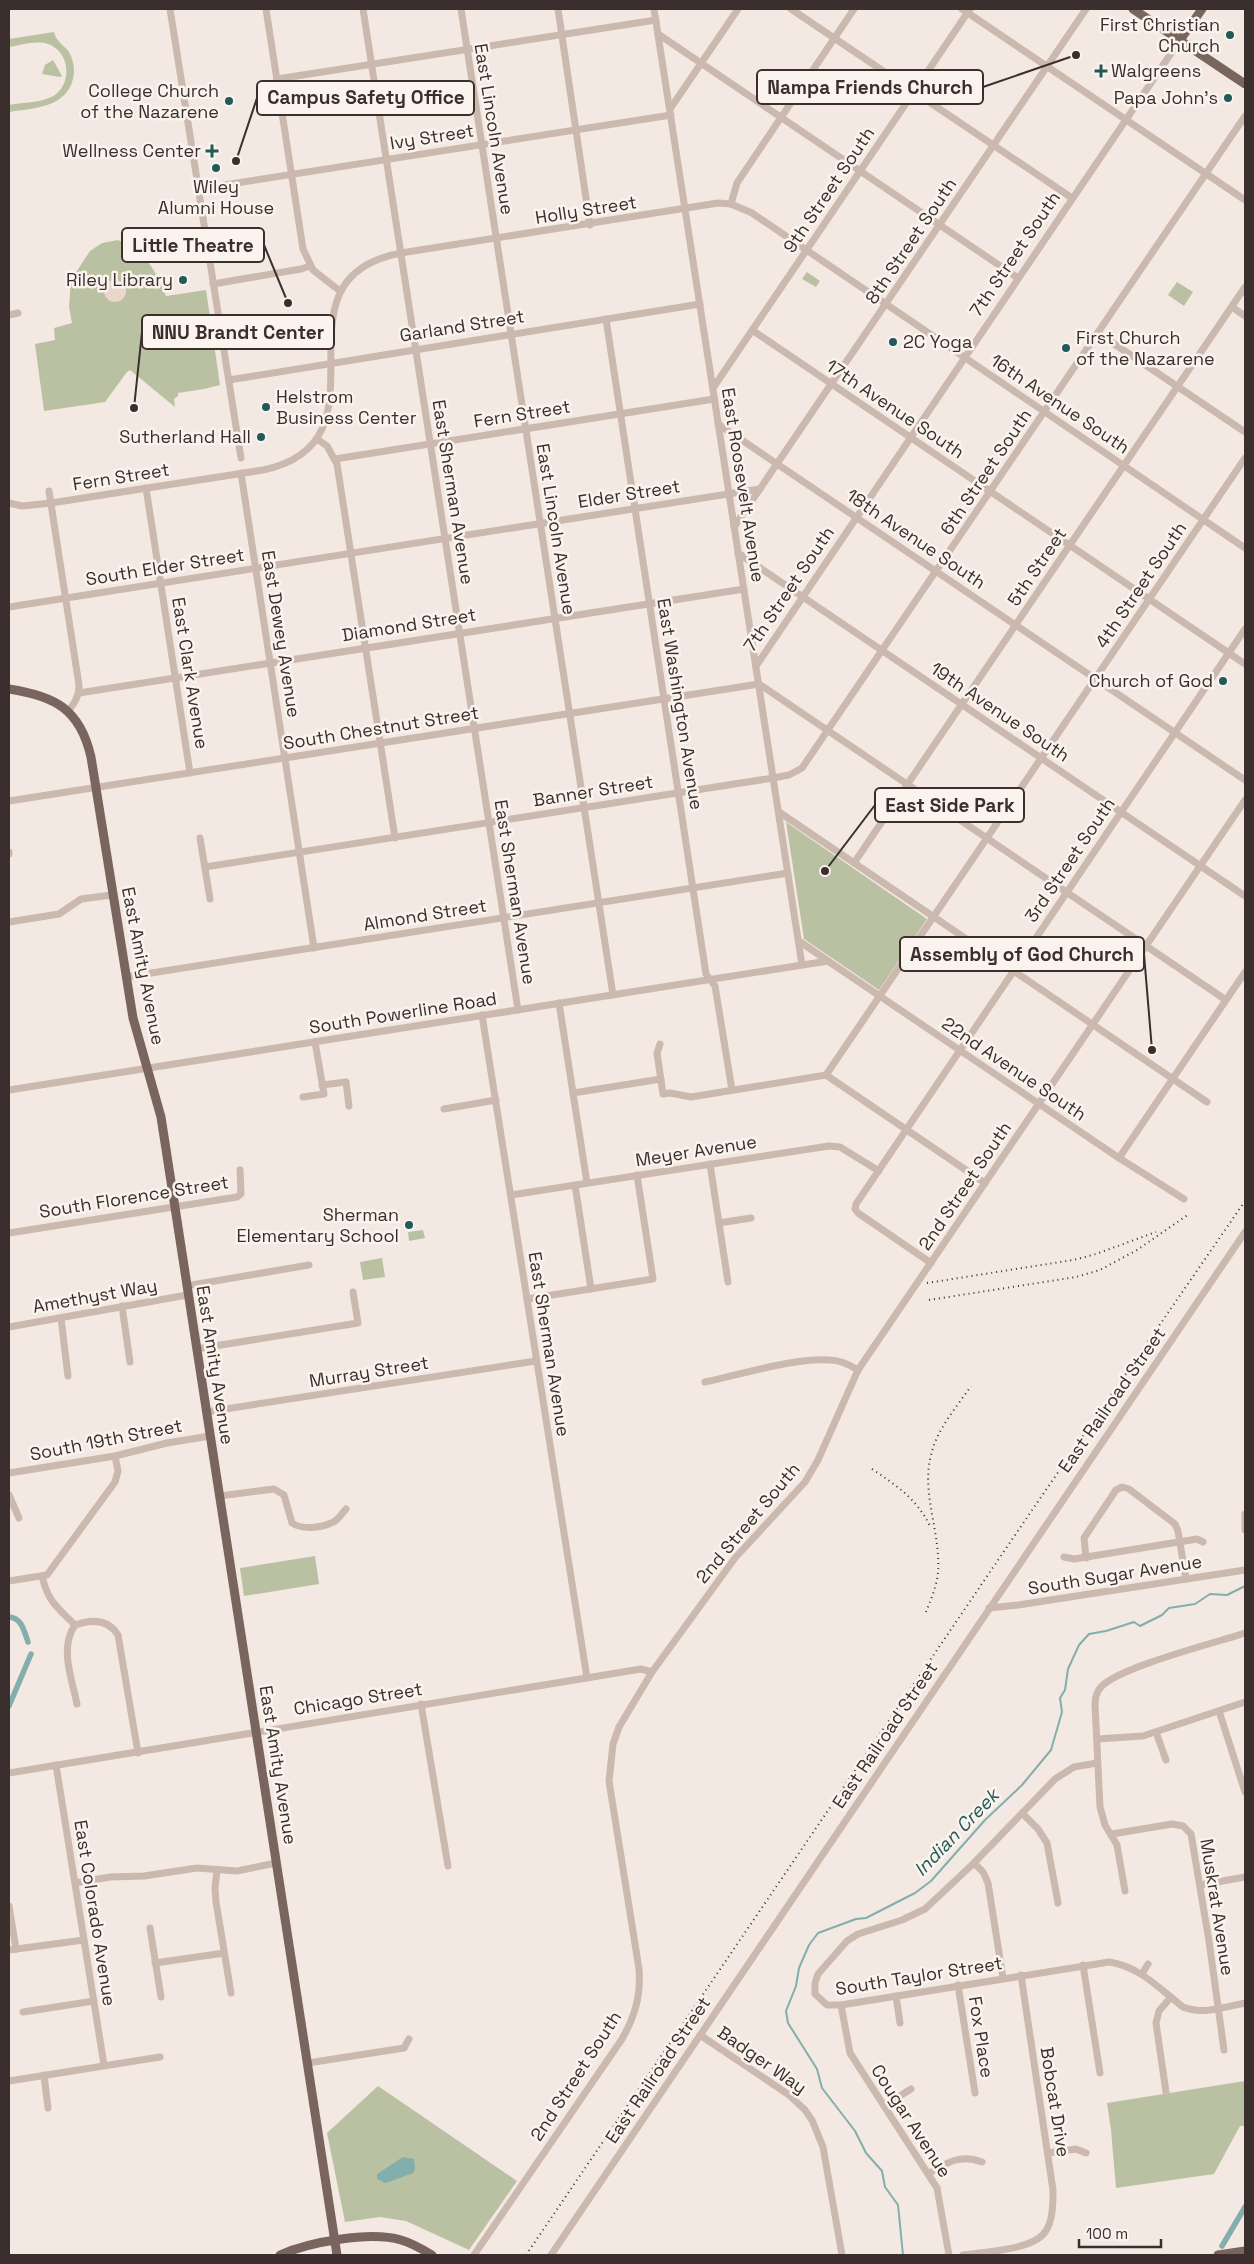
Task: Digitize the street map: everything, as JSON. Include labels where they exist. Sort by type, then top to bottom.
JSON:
[{"type":"main road","points":[[1134,9],[1245,84]]},
{"type":"main road","name":"7th Street South","points":[[1180,40],[1202,9]]},
{"type":"main road","points":[[9,689],[45,697],[68,711]]},
{"type":"main road","name":"East Amity Avenue","points":[[68,711],[79,724],[88,740],[112,895],[137,1035],[161,1117],[337,2255]]},
{"type":"main road","points":[[280,2255],[303,2246],[370,2236],[387,2237],[414,2245],[432,2255]]},
{"type":"main road","points":[[1218,2255],[1245,2251]]},
{"type":"street","points":[[170,9],[241,458]]},
{"type":"street","points":[[266,9],[303,249],[310,266],[324,280],[340,291],[332,314],[329,410],[317,439],[327,446],[335,459],[395,838]]},
{"type":"street","name":"East Sherman Avenue","points":[[363,9],[518,1010]]},
{"type":"street","name":"East Lincoln Avenue","points":[[460,9],[613,995]]},
{"type":"street","points":[[558,9],[590,225]]},
{"type":"street","name":"East Roosevelt Avenue","points":[[654,9],[802,965]]},
{"type":"street","points":[[670,112],[738,9]]},
{"type":"street","points":[[791,9],[1072,198]]},
{"type":"street","points":[[731,204],[737,183],[854,9]]},
{"type":"street","name":"8th Street South","points":[[734,527],[1086,9]]},
{"type":"street","points":[[967,10],[1245,200]]},
{"type":"street","name":"9th Street South","points":[[713,388],[914,92],[967,10]]},
{"type":"street","points":[[277,79],[656,20]]},
{"type":"street","points":[[658,34],[1018,278]]},
{"type":"street","name":"7th Street South","points":[[756,666],[1180,40]]},
{"type":"street","name":"Ivy Street","points":[[198,189],[576,129],[670,112]]},
{"type":"street","name":"6th Street South","points":[[773,778],[789,775],[802,768],[1245,116]]},
{"type":"street","name":"Holly Street","points":[[340,291],[357,271],[372,261],[401,253],[590,225],[718,203],[731,204]]},
{"type":"street","name":"16th Avenue South","points":[[731,204],[752,214],[1245,548]]},
{"type":"street","points":[[213,284],[310,266]]},
{"type":"street","name":"5th Street","points":[[854,864],[1245,287]]},
{"type":"street","name":"Garland Street","points":[[229,380],[700,304]]},
{"type":"street","points":[[1232,307],[1245,316]]},
{"type":"street","points":[[9,315],[18,313]]},
{"type":"street","name":"East Washington Avenue","points":[[606,319],[706,974],[715,986],[732,1090]]},
{"type":"street","name":"17th Avenue South","points":[[752,330],[1245,664]]},
{"type":"street","points":[[1098,333],[1245,432]]},
{"type":"street","name":"Fern Street","points":[[335,459],[714,399]]},
{"type":"street","name":"18th Avenue South","points":[[718,424],[1245,780]]},
{"type":"street","name":"Fern Street","points":[[9,503],[22,506],[51,503],[241,473],[288,463],[306,452],[317,439]]},
{"type":"street","name":"4th Street South","points":[[826,1076],[1245,458]]},
{"type":"street","name":"East Dewey Avenue","points":[[241,473],[314,948]]},
{"type":"street","name":"East Clark Avenue","points":[[146,488],[190,773]]},
{"type":"street","points":[[729,494],[760,489]]},
{"type":"street","points":[[49,491],[79,693],[68,711]]},
{"type":"street","name":"Elder Street","points":[[445,539],[729,494]]},
{"type":"street","name":"South Elder Street","points":[[9,607],[445,539]]},
{"type":"street","name":"19th Avenue South","points":[[738,553],[1245,896]]},
{"type":"street","name":"Diamond Street","points":[[79,693],[744,589]]},
{"type":"street","name":"3rd Street South","points":[[931,1263],[855,1209],[856,1204],[1245,629]]},
{"type":"street","points":[[759,684],[1068,891],[1226,1000]]},
{"type":"street","name":"South Chestnut Street","points":[[9,801],[759,684]]},
{"type":"street","name":"Banner Street","points":[[205,867],[773,778]]},
{"type":"street","name":"2nd Street South","points":[[474,2255],[622,2039],[636,2008],[640,1984],[639,1969],[611,1801],[610,1761],[619,1727],[652,1672],[735,1558],[805,1482],[818,1460],[858,1370],[1245,800]]},
{"type":"street","points":[[779,812],[1207,1102]]},
{"type":"street","points":[[200,838],[210,899]]},
{"type":"street","name":"Almond Street","points":[[126,977],[788,873]]},
{"type":"street","points":[[9,922],[59,914],[81,900],[112,895]]},
{"type":"street","name":"22nd Avenue South","points":[[799,941],[1119,1158],[1184,1199]]},
{"type":"street","points":[[802,965],[828,961]]},
{"type":"street","name":"South Powerline Road","points":[[9,1090],[802,965]]},
{"type":"street","points":[[1119,1158],[1245,972]]},
{"type":"street","points":[[559,1003],[587,1183]]},
{"type":"street","name":"East Sherman Avenue","points":[[482,1015],[587,1678]]},
{"type":"street","points":[[303,1097],[324,1094],[315,1042]]},
{"type":"street","points":[[660,1044],[657,1053],[663,1094],[670,1093],[691,1097],[826,1076],[985,1183]]},
{"type":"street","points":[[573,1093],[661,1079]]},
{"type":"street","points":[[322,1085],[346,1082],[349,1106]]},
{"type":"street","points":[[444,1108],[496,1100]]},
{"type":"street","name":"Meyer Avenue","points":[[511,1195],[834,1145],[851,1152],[878,1171]]},
{"type":"street","points":[[710,1164],[728,1282]]},
{"type":"street","name":"South Florence Street","points":[[9,1233],[237,1197],[241,1194],[242,1188],[240,1170]]},
{"type":"street","points":[[527,1299],[653,1279],[637,1176]]},
{"type":"street","points":[[575,1185],[591,1289]]},
{"type":"street","points":[[719,1223],[752,1218]]},
{"type":"street","name":"East Railroad Street","points":[[551,2255],[1245,1232]]},
{"type":"street","name":"Amethyst Way","points":[[9,1327],[122,1306],[309,1265]]},
{"type":"street","points":[[196,1349],[358,1323],[353,1292]]},
{"type":"street","points":[[122,1306],[130,1362]]},
{"type":"street","points":[[61,1318],[68,1376]]},
{"type":"street","name":"Murray Street","points":[[206,1412],[536,1360]]},
{"type":"street","points":[[705,1382],[797,1362],[816,1360],[831,1360],[858,1370]]},
{"type":"street","name":"South 19th Street","points":[[9,1473],[115,1456],[167,1442],[210,1436]]},
{"type":"street","points":[[9,1581],[46,1575],[115,1482],[118,1471],[115,1456]]},
{"type":"street","points":[[1086,1558],[1084,1538],[1116,1490],[1122,1487],[1129,1489],[1175,1524],[1180,1541],[1186,1579]]},
{"type":"street","points":[[220,1496],[274,1488],[284,1495],[292,1524],[299,1528],[331,1523],[337,1520],[346,1509]]},
{"type":"street","points":[[9,1495],[20,1518]]},
{"type":"street","points":[[1245,1514],[1245,1530]]},
{"type":"street","points":[[1064,1557],[1074,1559],[1086,1558],[1197,1539],[1203,1542]]},
{"type":"street","name":"South Sugar Avenue","points":[[989,1608],[1245,1570]]},
{"type":"street","points":[[42,1576],[45,1592],[54,1605],[76,1625]]},
{"type":"street","points":[[77,1704],[68,1662],[67,1643],[70,1633],[76,1625],[96,1620],[114,1629],[118,1635],[138,1753]]},
{"type":"street","points":[[1125,1891],[1117,1845],[1105,1824],[1100,1806],[1095,1698],[1101,1687],[1107,1682],[1129,1671],[1245,1633]]},
{"type":"street","name":"Chicago Street","points":[[9,1773],[641,1669],[652,1672]]},
{"type":"street","points":[[1097,1739],[1137,1737],[1245,1702]]},
{"type":"street","points":[[421,1704],[448,1866]]},
{"type":"street","points":[[1219,1711],[1245,1792]]},
{"type":"street","points":[[1156,1732],[1166,1760]]},
{"type":"street","name":"South Taylor Street","points":[[1097,1763],[1082,1764],[1061,1774],[974,1863],[925,1909],[902,1920],[858,1934],[847,1941],[824,1966],[815,1983],[815,1994],[822,2003],[831,2006],[841,2005],[1100,1962],[1119,1963],[1142,1974],[1191,2010],[1245,2004]]},
{"type":"street","name":"East Colorado Avenue","points":[[56,1766],[104,2065]]},
{"type":"street","points":[[1022,1813],[1038,1829],[1047,1843],[1058,1902]]},
{"type":"street","name":"Muskrat Avenue","points":[[1112,1834],[1172,1824],[1188,1829],[1193,1840],[1224,2050]]},
{"type":"street","points":[[75,1883],[110,1877],[144,1876],[196,1868],[237,1870],[276,1863]]},
{"type":"street","points":[[974,1863],[983,1872],[988,1884],[1003,1978]]},
{"type":"street","points":[[217,1870],[216,1902],[231,1993]]},
{"type":"street","points":[[1200,1885],[1245,1877]]},
{"type":"street","points":[[9,1906],[12,1949],[84,1940]]},
{"type":"street","points":[[150,1928],[161,1997]]},
{"type":"street","points":[[155,1963],[224,1953]]},
{"type":"street","points":[[1142,1974],[1148,1964]]},
{"type":"street","points":[[1083,1965],[1100,2073]]},
{"type":"street","name":"Bobcat Drive","points":[[963,2255],[1031,2244],[1046,2232],[1051,2218],[1053,2197],[1048,2153],[1021,1975]]},
{"type":"street","name":"Fox Place","points":[[958,1985],[975,2093]]},
{"type":"street","points":[[896,1996],[900,2023]]},
{"type":"street","points":[[1166,2092],[1156,2023],[1159,2011],[1171,1997]]},
{"type":"street","points":[[23,2012],[94,2002]]},
{"type":"street","name":"Cougar Avenue","points":[[841,2005],[850,2053],[939,2194],[949,2255]]},
{"type":"street","name":"Badger Way","points":[[700,2036],[789,2094],[809,2115],[823,2147],[842,2255]]},
{"type":"street","points":[[308,2063],[404,2048],[409,2039]]},
{"type":"street","points":[[9,2081],[160,2057]]},
{"type":"street","points":[[44,2075],[48,2108]]},
{"type":"street","points":[[884,2106],[912,2089]]},
{"type":"street","points":[[1048,2153],[1076,2149],[1086,2153]]},
{"type":"street","points":[[928,2174],[950,2161],[970,2158],[982,2162]]},
{"type":"green space","points":[[54,32],[57,39],[71,56],[73,62],[74,76],[69,89],[63,96],[47,105],[9,112],[9,105],[39,101],[55,95],[64,83],[66,67],[60,53],[48,44],[39,42],[9,47],[9,39]]},
{"type":"green space","points":[[53,60],[62,76],[60,77],[42,74],[45,65]]},
{"type":"green space","points":[[118,240],[143,256],[158,277],[166,296],[206,290],[220,385],[178,393],[178,396],[174,399],[175,407],[130,370],[105,402],[44,411],[35,344],[55,340],[54,328],[72,323],[69,307],[71,280],[90,251],[102,243]]},
{"type":"green space","points":[[807,272],[820,281],[816,287],[802,279]]},
{"type":"green space","points":[[1177,282],[1193,292],[1184,306],[1168,295]]},
{"type":"green space","points":[[786,822],[927,919],[879,990],[804,939]]},
{"type":"green space","points":[[423,1230],[425,1238],[409,1241],[408,1232]]},
{"type":"green space","points":[[382,1258],[385,1277],[363,1280],[360,1262]]},
{"type":"green space","points":[[315,1556],[319,1584],[244,1596],[240,1568]]},
{"type":"green space","points":[[1245,2081],[1245,2126],[1240,2126],[1214,2174],[1116,2188],[1107,2103]]},
{"type":"green space","points":[[378,2086],[517,2181],[469,2250],[406,2221],[380,2217],[345,2222],[327,2133]]},
{"type":"shaded area","points":[[115,280],[123,283],[126,291],[123,299],[115,302],[107,299],[104,291],[107,283]]},
{"type":"water","points":[[403,2157],[414,2159],[415,2169],[413,2173],[385,2183],[377,2179],[377,2174]]},
{"type":"waterway","name":"Indian Creek","points":[[903,2255],[898,2205],[885,2187],[882,2171],[866,2153],[855,2131],[822,2088],[817,2069],[788,2023],[786,2011],[796,1986],[799,1968],[809,1945],[818,1933],[856,1919],[866,1918],[915,1893],[931,1881],[985,1820],[1022,1785],[1051,1750],[1062,1712],[1060,1698],[1065,1690],[1068,1669],[1079,1645],[1089,1634],[1134,1622],[1140,1626],[1162,1615],[1169,1608],[1195,1604],[1210,1594],[1227,1595],[1245,1586]]},
{"type":"waterway","points":[[9,1617],[20,1622],[28,1642]]},
{"type":"waterway","points":[[9,1706],[31,1654]]},
{"type":"waterway","points":[[1222,2246],[1245,2207]]},
{"type":"railway","points":[[526,2255],[1028,1516],[1245,1201]]},
{"type":"railway","points":[[929,1300],[1076,1277],[1100,1270],[1137,1250],[1189,1214]]},
{"type":"railway","points":[[927,1283],[1073,1260],[1096,1254],[1156,1232]]},
{"type":"railway","points":[[926,1612],[938,1572],[937,1543],[928,1484],[931,1455],[942,1428],[971,1386]]},
{"type":"railway","points":[[872,1469],[912,1500],[925,1516],[930,1526]]},
{"type":"place","name":"First Christian Church","points":[[1230,35]]},
{"type":"place","name":"Nampa Friends Church","points":[[1076,55]]},
{"type":"place","name":"Walgreens","points":[[1101,71]]},
{"type":"place","name":"Papa John's","points":[[1228,98]]},
{"type":"place","name":"College Church of the Nazarene","points":[[229,101]]},
{"type":"place","name":"Wellness Center","points":[[212,151]]},
{"type":"place","name":"Campus Safety Office","points":[[236,161]]},
{"type":"place","name":"Wiley Alumni House","points":[[216,168]]},
{"type":"place","name":"Riley Library","points":[[183,280]]},
{"type":"place","name":"Little Theatre","points":[[288,303]]},
{"type":"place","name":"2C Yoga","points":[[893,342]]},
{"type":"place","name":"First Church of the Nazarene","points":[[1066,348]]},
{"type":"place","name":"Helstrom Business Center","points":[[266,407]]},
{"type":"place","name":"NNU Brandt Center","points":[[134,408]]},
{"type":"place","name":"Sutherland Hall","points":[[261,437]]},
{"type":"place","name":"Church of God","points":[[1223,681]]},
{"type":"place","name":"East Side Park","points":[[825,871]]},
{"type":"place","name":"Assembly of God Church","points":[[1152,1050]]},
{"type":"place","name":"Sherman Elementary School","points":[[409,1225]]}]
